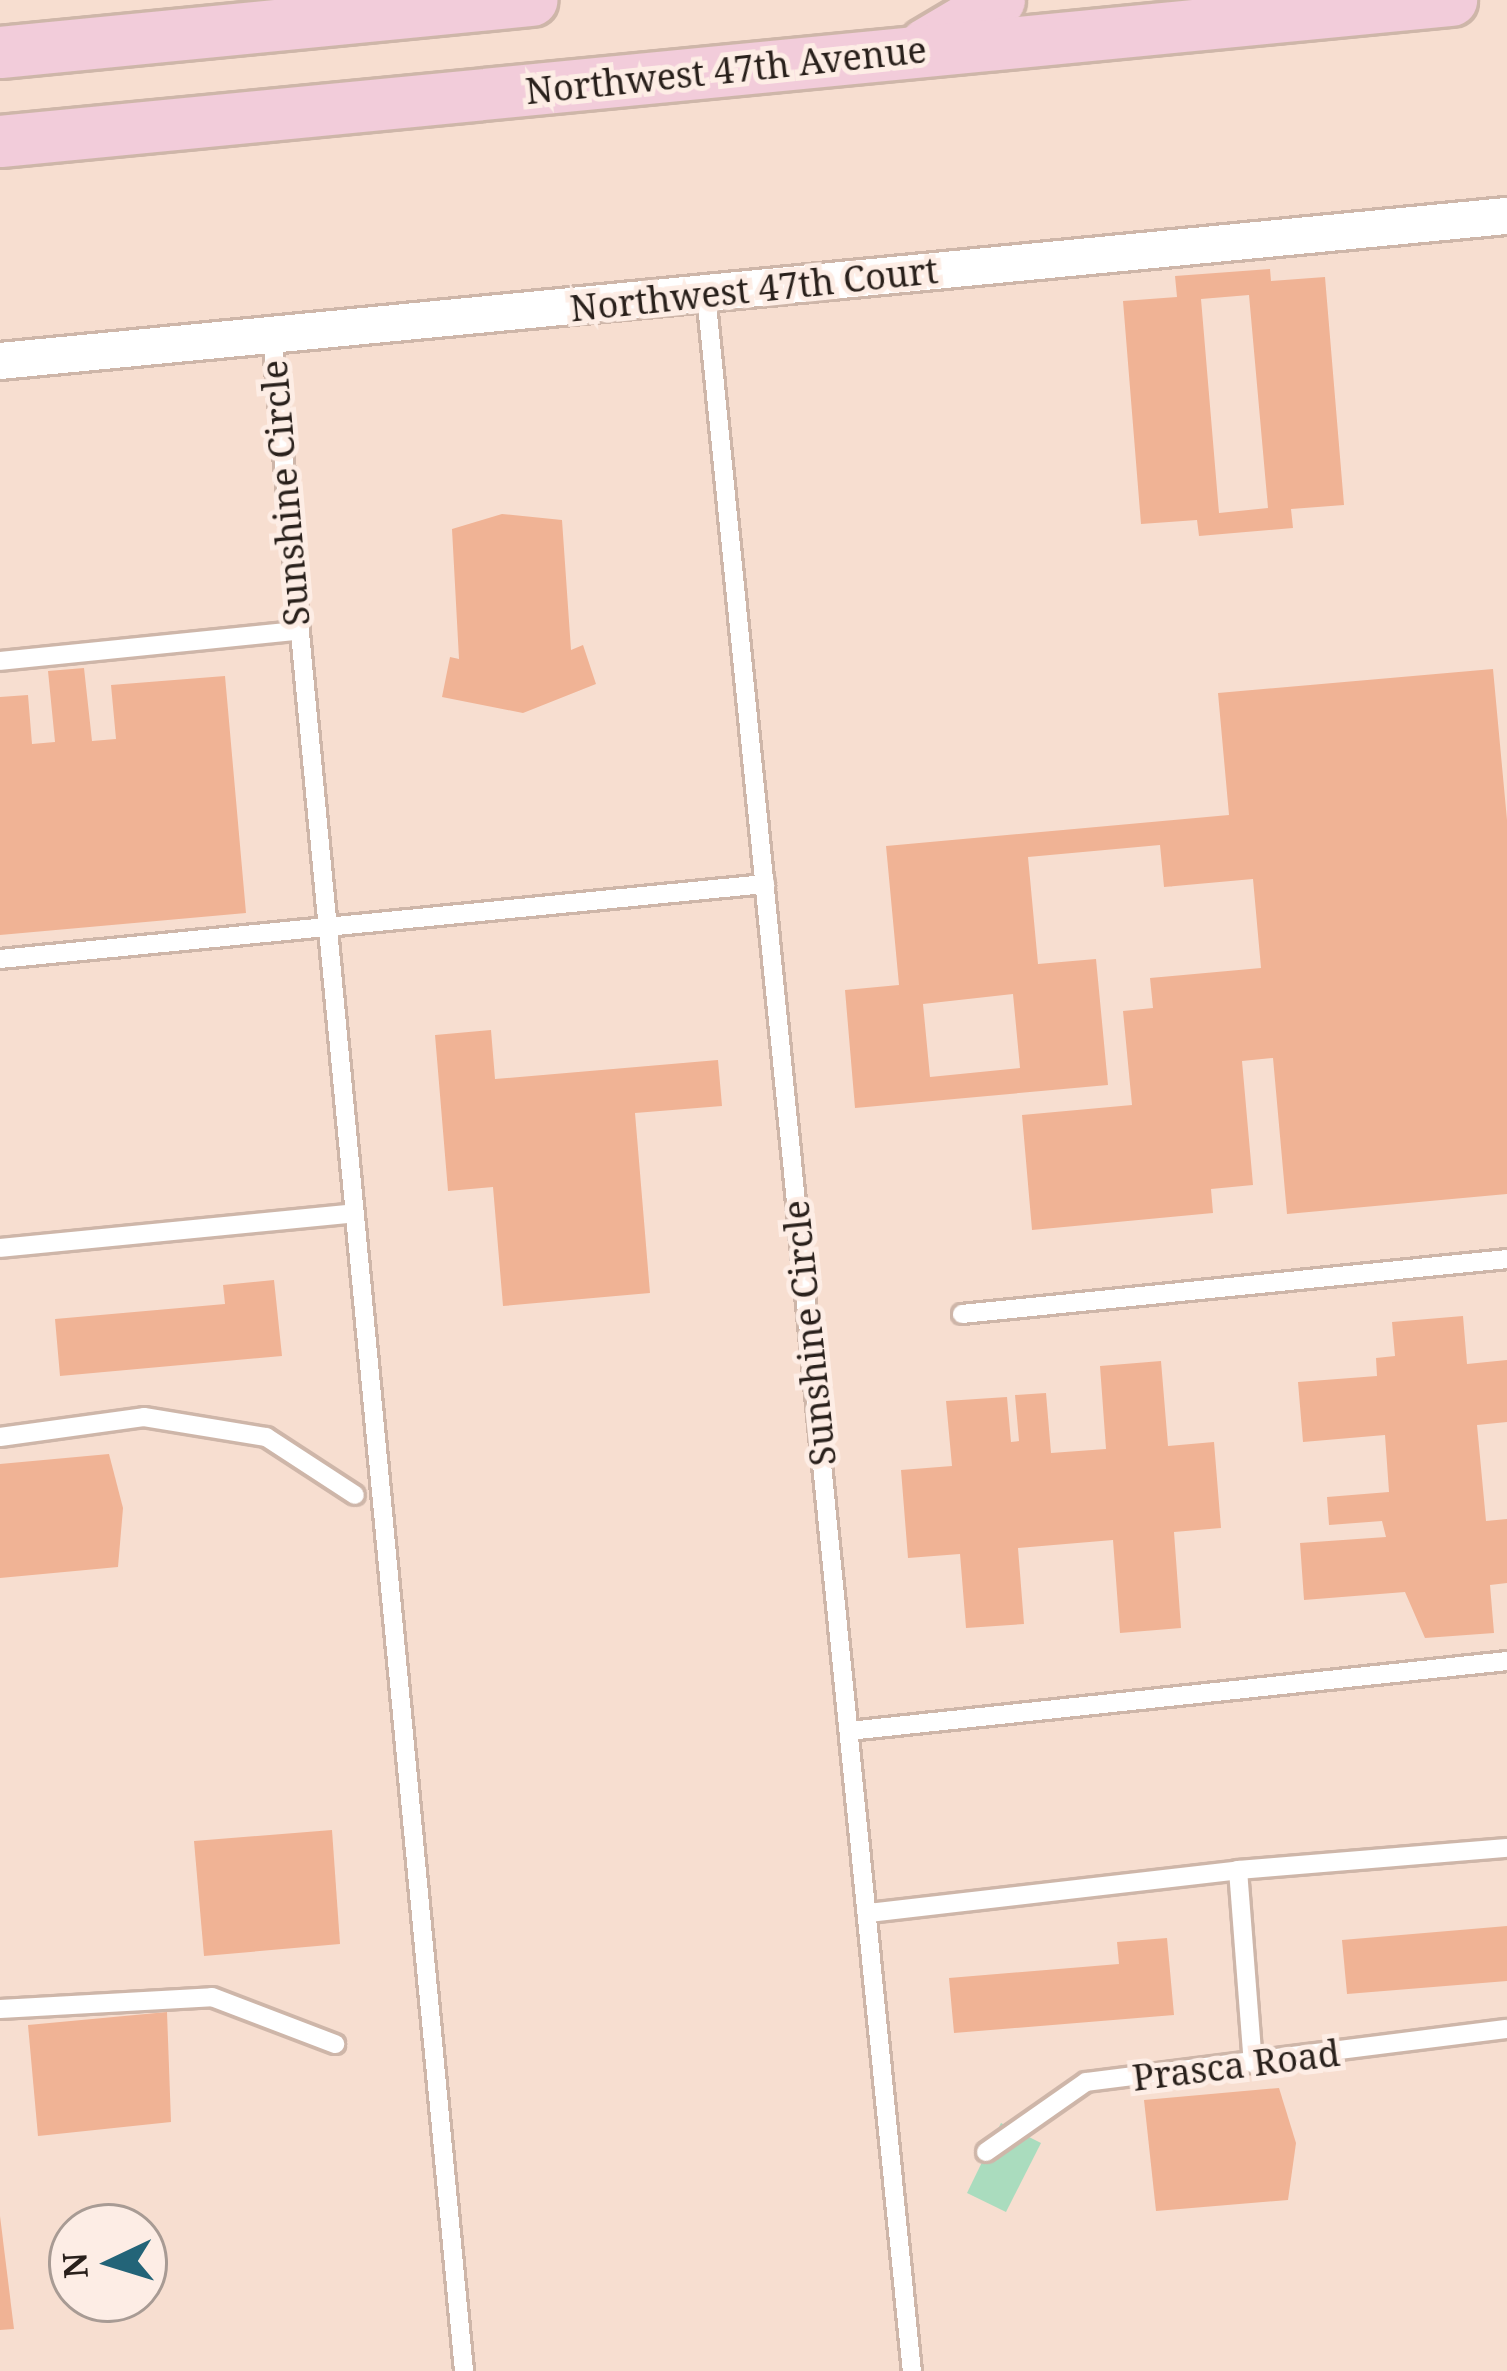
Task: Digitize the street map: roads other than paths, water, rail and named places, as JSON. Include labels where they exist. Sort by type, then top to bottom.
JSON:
[{"type":"main road","points":[[0,52],[532,0]]},
{"type":"main road","points":[[909,52],[999,0]]},
{"type":"main road","name":"Northwest 47th Avenue","points":[[0,141],[1451,0]]},
{"type":"street","name":"Northwest 47th Court","points":[[0,362],[1507,216]]},
{"type":"lane","name":"Sunshine Circle","points":[[706,294],[912,2371]]},
{"type":"lane","name":"Sunshine Circle","points":[[272,336],[348,1214],[464,2371]]},
{"type":"lane","points":[[0,662],[297,631]]},
{"type":"lane","points":[[0,958],[765,884]]},
{"type":"lane","points":[[0,1248],[348,1214]]},
{"type":"lane","points":[[962,1314],[1507,1259]]},
{"type":"lane","points":[[0,1437],[144,1417],[266,1437],[356,1495]]},
{"type":"lane","points":[[849,1731],[1507,1661]]},
{"type":"lane","points":[[869,1913],[1238,1870],[1507,1848]]},
{"type":"lane","points":[[1238,1870],[1253,2063]]},
{"type":"lane","points":[[0,2008],[212,1996],[335,2044]]},
{"type":"lane","name":"Prasca Road","points":[[986,2152],[1086,2082],[1507,2030]]}]
